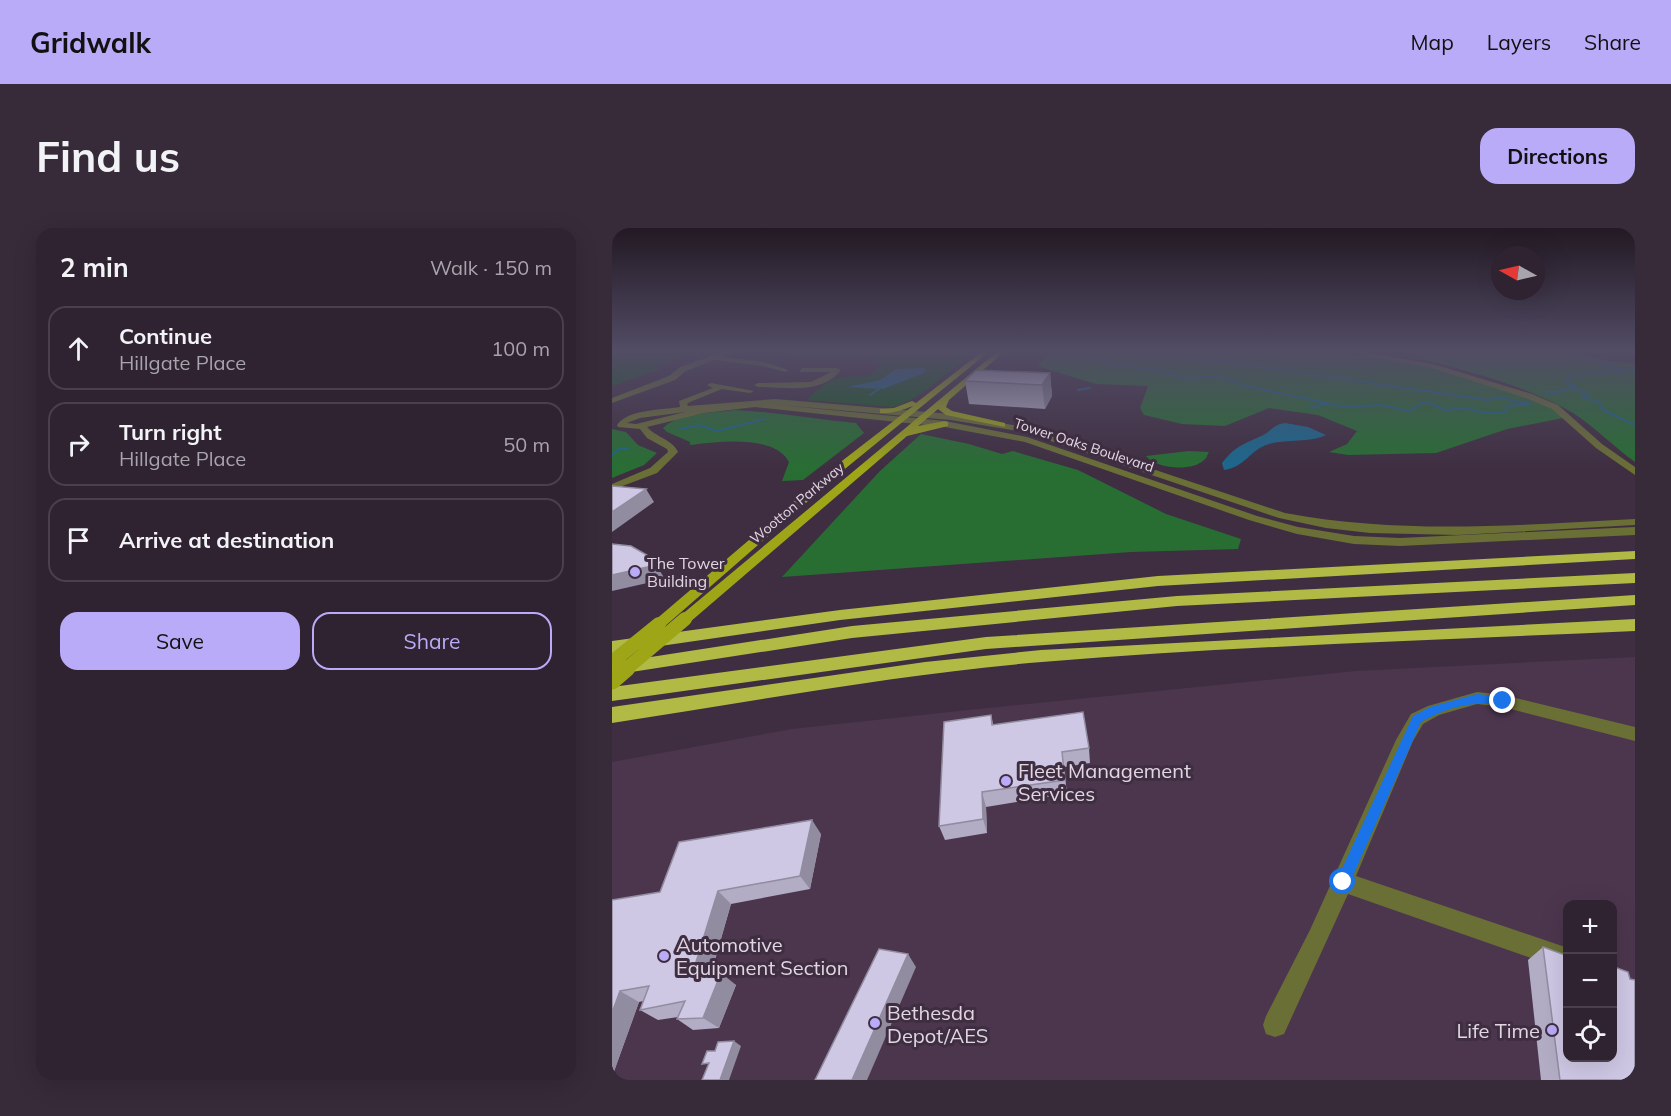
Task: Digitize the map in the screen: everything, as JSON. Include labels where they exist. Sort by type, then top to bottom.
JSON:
[{"type":"highway","points":[[612,647],[840,615],[1158,581],[1635,555]]},
{"type":"highway","points":[[1393,568],[1635,567]]},
{"type":"highway","points":[[612,669],[852,632],[1177,601],[1635,578]]},
{"type":"highway","points":[[612,694],[986,643],[1635,600]]},
{"type":"highway","points":[[1416,637],[1499,624],[1635,612]]},
{"type":"highway","points":[[612,715],[948,665],[1041,656],[1635,625]]},
{"type":"main road","name":"Wootton Parkway","points":[[612,662],[935,390]]},
{"type":"main road","name":"Wootton Parkway","points":[[612,681],[957,390]]},
{"type":"main road","points":[[883,411],[902,408],[928,395]]},
{"type":"main road","points":[[945,400],[942,408],[948,413],[1002,425]]},
{"type":"main road","points":[[872,417],[885,424],[886,430]]},
{"type":"main road","points":[[900,436],[923,427],[945,424]]},
{"type":"street","points":[[612,401],[641,390]]},
{"type":"street","points":[[686,410],[682,403],[715,390]]},
{"type":"street","points":[[737,390],[750,391]]},
{"type":"street","points":[[1512,390],[1555,408],[1599,446],[1635,472]]},
{"type":"street","points":[[1520,390],[1561,407],[1585,422],[1635,462]]},
{"type":"street","points":[[739,404],[750,391]]},
{"type":"street","name":"Tower Oaks Boulevard","points":[[640,421],[686,410],[775,401],[1002,425],[1026,430],[1283,516],[1314,524],[1359,530],[1404,533],[1635,522]]},
{"type":"street","name":"Tower Oaks Boulevard","points":[[640,421],[739,404],[872,417],[904,416]]},
{"type":"street","points":[[612,487],[638,479],[658,468],[673,452],[671,447],[650,436],[640,421],[620,416],[621,425],[630,428],[640,421]]},
{"type":"street","name":"Tower Oaks Boulevard","points":[[922,418],[1027,440],[1253,518],[1324,536],[1400,542],[1635,531]]},
{"type":"street","points":[[1275,1025],[1417,719],[1434,710],[1477,698],[1635,734]]},
{"type":"street","points":[[1343,882],[1563,958]]},
{"type":"shaded area","points":[[1635,657],[1635,1080],[612,1080],[612,762],[792,729],[1356,671]]},
{"type":"green space","points":[[818,390],[926,390],[903,404],[893,407],[807,400]]},
{"type":"green space","points":[[1147,390],[1508,390],[1529,396],[1568,417],[1507,429],[1436,453],[1348,455],[1329,452],[1347,444],[1357,431],[1318,415],[1269,408],[1225,426],[1182,424],[1144,415],[1140,408]]},
{"type":"green space","points":[[1523,390],[1635,390],[1635,462],[1573,413]]},
{"type":"green space","points":[[735,410],[856,423],[864,433],[803,480],[782,481],[789,462],[782,453],[771,447],[744,442],[690,445],[690,442],[663,428],[687,416]]},
{"type":"green space","points":[[612,429],[626,432],[638,445],[657,453],[644,465],[612,478]]},
{"type":"green space","points":[[921,434],[1002,454],[1013,451],[1078,470],[1166,514],[1241,539],[1238,549],[1131,552],[782,577],[880,471]]},
{"type":"green space","points":[[1189,451],[1209,452],[1198,464],[1183,467],[1158,464],[1146,456]]},
{"type":"water","points":[[1285,423],[1308,427],[1326,435],[1313,439],[1269,444],[1257,450],[1238,466],[1224,470],[1222,463],[1237,448]]},
{"type":"building","points":[[612,486],[646,489],[612,512]]},
{"type":"building","points":[[612,544],[631,546],[647,555],[656,565],[612,575]]},
{"type":"building","name":"Fleet Management Services","points":[[1083,712],[1089,748],[1062,752],[1065,780],[982,792],[983,819],[939,826],[944,722],[991,715],[992,725]]},
{"type":"building","name":"Automotive Equipment Section","points":[[812,820],[800,876],[718,891],[692,975],[721,973],[703,1018],[677,1019],[685,1001],[640,1010],[649,986],[620,991],[612,1013],[612,900],[660,892],[679,842]]},
{"type":"building","points":[[1543,947],[1563,954],[1563,1062],[1617,1062],[1617,968],[1628,972],[1630,979],[1635,980],[1635,1080],[1560,1080]]},
{"type":"building","points":[[879,949],[908,954],[852,1080],[815,1080]]},
{"type":"building","points":[[734,1041],[720,1080],[702,1080],[709,1063],[702,1064],[707,1051],[715,1051],[718,1042]]},
{"type":"waterway","points":[[870,395],[878,390]]},
{"type":"waterway","points":[[1265,390],[1327,403]]},
{"type":"waterway","points":[[1327,403],[1345,407],[1382,405],[1410,411],[1421,403],[1430,403],[1445,410],[1463,408],[1487,413],[1504,413],[1508,406],[1531,404],[1501,398],[1487,400],[1417,390]]},
{"type":"waterway","points":[[1545,392],[1564,390]]},
{"type":"waterway","points":[[1578,390],[1586,394],[1582,396],[1600,403],[1603,410],[1635,425]]},
{"type":"waterway","points":[[1311,408],[1327,403]]},
{"type":"waterway","points":[[681,429],[699,425],[717,431],[765,419]]},
{"type":"waterway","points":[[612,455],[619,449],[628,449]]},
{"type":"place","name":"The Tower Building","points":[[635,572]]},
{"type":"place","name":"Fleet Management Services","points":[[1006,781]]},
{"type":"place","name":"Automotive Equipment Section","points":[[664,956]]},
{"type":"place","name":"Bethesda Depot/AES","points":[[875,1023]]},
{"type":"place","name":"Life Time","points":[[1552,1030]]},
{"type":"route","points":[[1343,882],[1417,719],[1434,710],[1477,698],[1503,701]]}]
